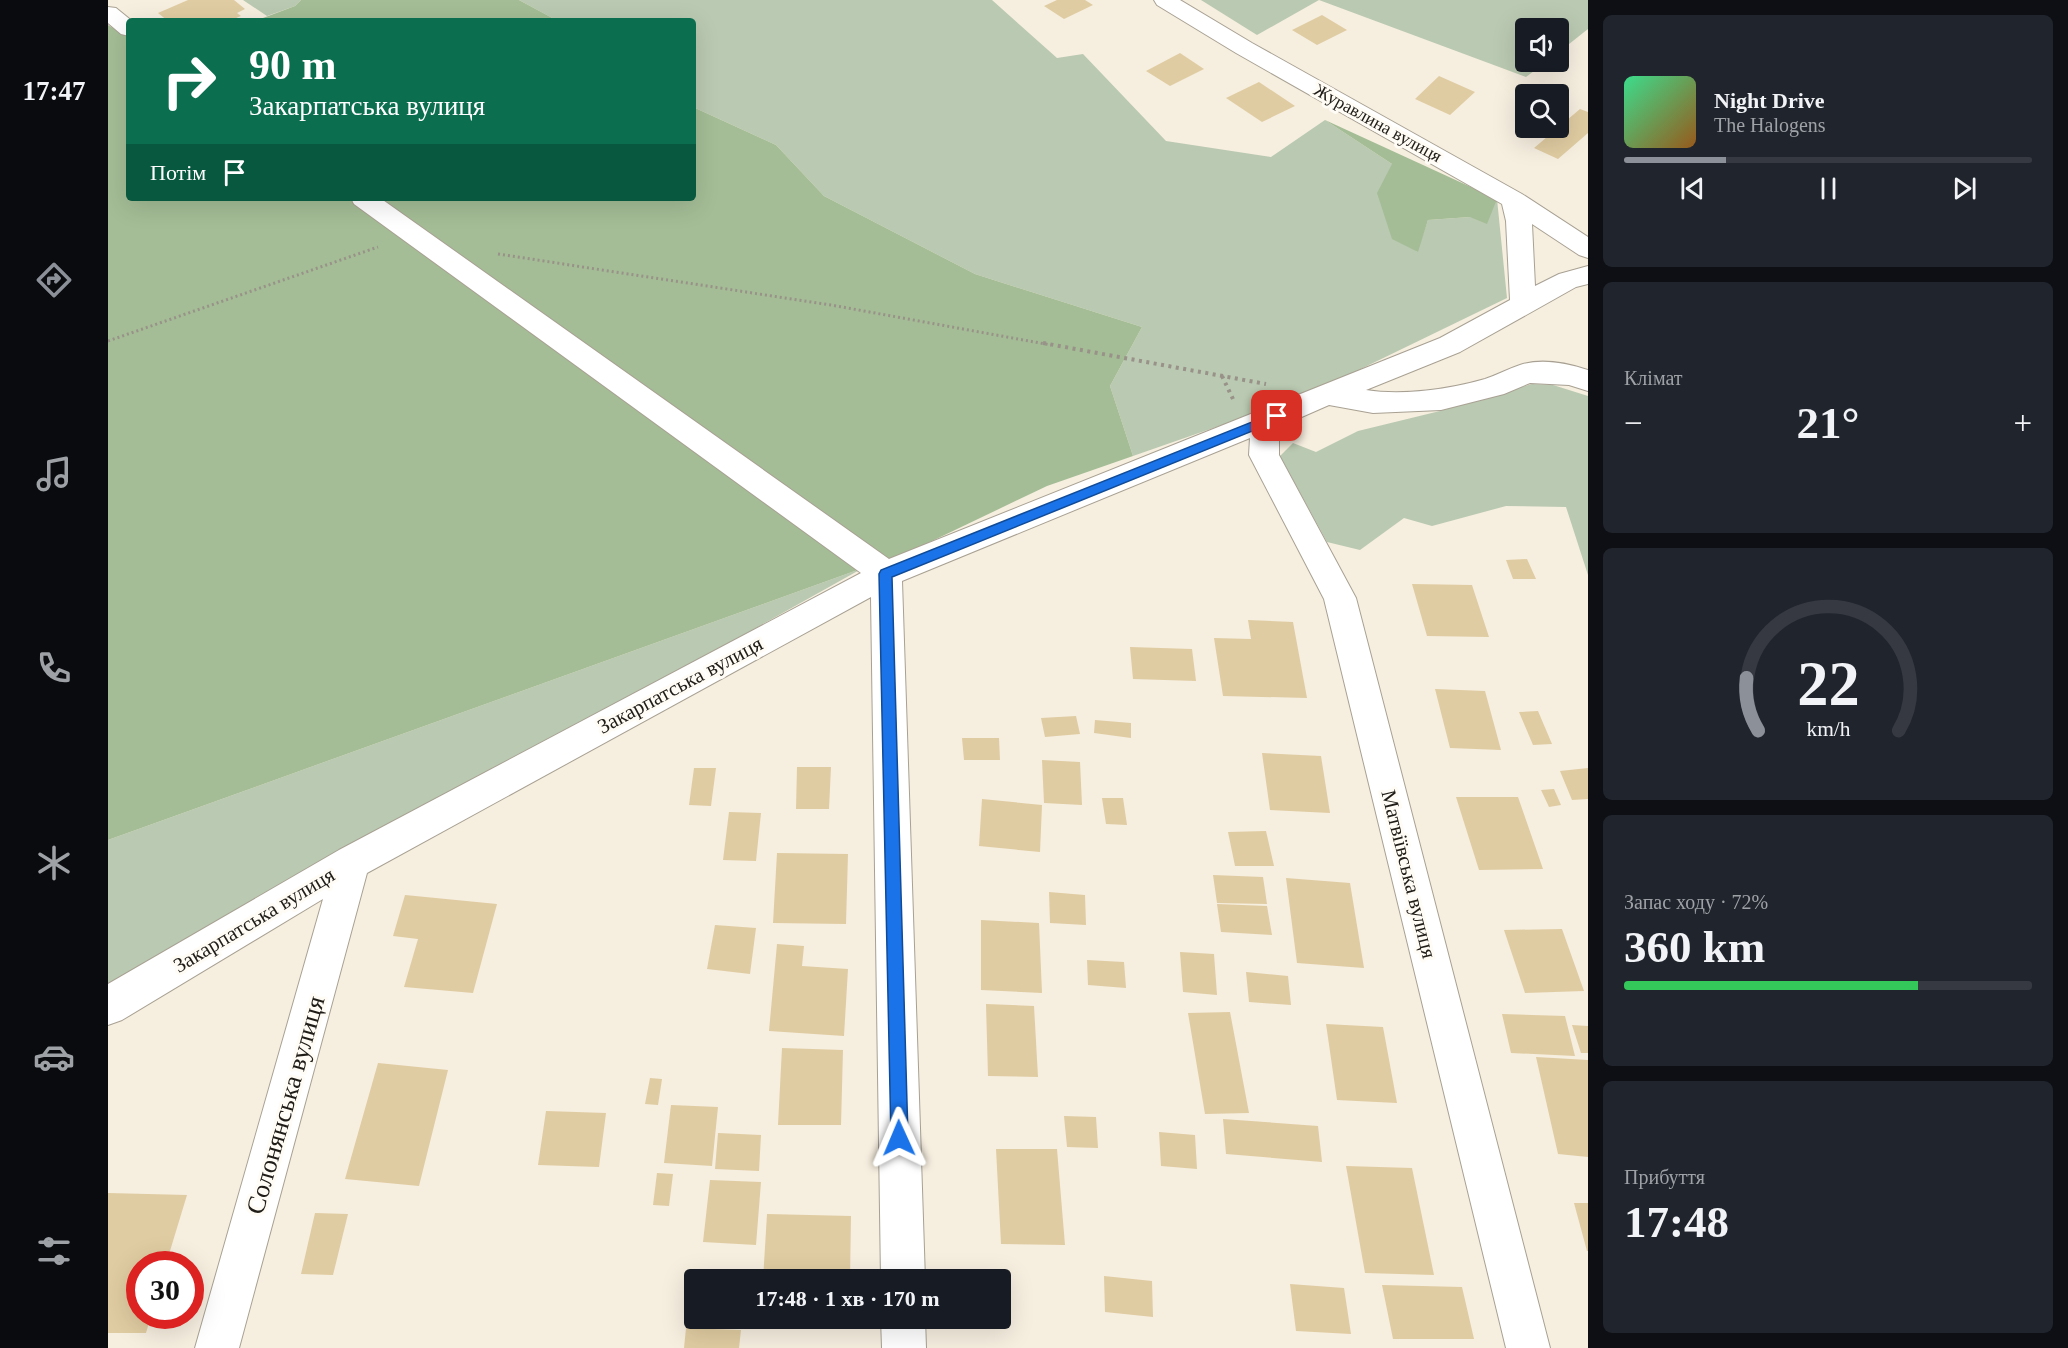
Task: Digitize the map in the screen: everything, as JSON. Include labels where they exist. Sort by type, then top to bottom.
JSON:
[{"type":"street","name":"Журавлина вулиця","points":[[1165,0],[1244,48],[1513,200],[1588,249]]},
{"type":"street","points":[[108,13],[126,27]]},
{"type":"street","points":[[1513,200],[1519,221],[1524,302]]},
{"type":"street","points":[[367,201],[886,574],[903,1269]]},
{"type":"street","name":"Закарпатська вулиця","points":[[108,1006],[352,862],[886,574],[1449,345],[1524,302],[1568,280],[1588,275]]},
{"type":"street","points":[[1329,395],[1373,402],[1441,400],[1494,387],[1527,374],[1547,372],[1571,375],[1588,381]]},
{"type":"street","name":"Матвіївська вулиця","points":[[1277,416],[1265,437],[1264,455],[1340,598],[1528,1348]]},
{"type":"street","name":"Солонянська вулиця","points":[[217,1348],[352,862]]},
{"type":"street","points":[[903,1329],[904,1348]]},
{"type":"path","points":[[108,341],[414,234]]},
{"type":"path","points":[[497,254],[831,306],[1329,395]]},
{"type":"green space","points":[[243,0],[301,0],[295,6],[267,16]]},
{"type":"green space","points":[[301,0],[519,0],[552,18],[263,18],[295,6]]},
{"type":"green space","points":[[519,0],[992,0],[1057,58],[1083,54],[1166,141],[1271,157],[1325,120],[1392,164],[1417,252],[1428,220],[1470,217],[1497,199],[1507,298],[1305,396],[1133,456],[1110,386],[1142,327],[975,274],[824,196],[776,145],[696,108],[696,18],[552,18]]},
{"type":"green space","points":[[1201,0],[1319,0],[1257,35]]},
{"type":"green space","points":[[1319,0],[1588,0],[1588,29],[1569,44],[1569,18],[1515,18],[1515,72],[1533,72],[1526,77]]},
{"type":"green space","points":[[108,25],[126,36],[126,201],[357,201],[863,568],[108,840]]},
{"type":"green space","points":[[696,108],[776,145],[824,196],[975,274],[1142,327],[1110,386],[1133,456],[1047,486],[886,563],[373,201],[696,201]]},
{"type":"green space","points":[[1325,120],[1497,199],[1487,224],[1470,217],[1428,220],[1418,252],[1392,239],[1377,193],[1392,164]]},
{"type":"green space","points":[[1532,384],[1553,385],[1588,396],[1588,575],[1566,507],[1506,506],[1432,526],[1404,518],[1360,550],[1327,542],[1280,456],[1293,443],[1316,452],[1358,431],[1440,411]]},
{"type":"green space","points":[[863,568],[108,991],[108,840]]},
{"type":"building","points":[[188,0],[234,0],[245,9],[237,13],[241,16],[236,18],[164,18],[158,13]]},
{"type":"building","points":[[1057,0],[1085,0],[1093,5],[1064,19],[1044,6]]},
{"type":"building","points":[[1322,15],[1347,30],[1317,45],[1292,30]]},
{"type":"building","points":[[1180,53],[1204,69],[1170,86],[1146,71]]},
{"type":"building","points":[[1439,76],[1475,92],[1450,115],[1415,99]]},
{"type":"building","points":[[1259,82],[1295,106],[1262,122],[1226,98]]},
{"type":"building","points":[[1580,109],[1588,112],[1588,133],[1558,159],[1534,148],[1546,138],[1569,138],[1569,118]]},
{"type":"building","points":[[1527,559],[1536,579],[1513,579],[1506,560]]},
{"type":"building","points":[[1412,584],[1472,585],[1489,637],[1427,636]]},
{"type":"building","points":[[1248,620],[1293,622],[1307,698],[1223,696],[1214,638],[1251,639]]},
{"type":"building","points":[[1130,647],[1192,649],[1196,681],[1133,679]]},
{"type":"building","points":[[1435,689],[1485,691],[1501,750],[1450,748]]},
{"type":"building","points":[[1538,711],[1552,744],[1533,745],[1519,712]]},
{"type":"building","points":[[1076,716],[1080,734],[1045,737],[1041,718]]},
{"type":"building","points":[[1095,720],[1131,723],[1131,738],[1094,733]]},
{"type":"building","points":[[962,738],[999,738],[1000,760],[964,760]]},
{"type":"building","points":[[1262,753],[1321,756],[1330,813],[1270,810]]},
{"type":"building","points":[[1042,760],[1080,762],[1082,805],[1044,803]]},
{"type":"building","points":[[797,767],[831,767],[829,809],[796,809]]},
{"type":"building","points":[[694,768],[716,768],[711,806],[689,805]]},
{"type":"building","points":[[1588,768],[1588,799],[1572,800],[1560,771]]},
{"type":"building","points":[[1554,789],[1561,805],[1549,807],[1541,790]]},
{"type":"building","points":[[1456,797],[1518,797],[1543,869],[1479,870]]},
{"type":"building","points":[[1102,798],[1123,798],[1127,825],[1106,824]]},
{"type":"building","points":[[982,799],[1042,805],[1040,852],[979,846]]},
{"type":"building","points":[[729,812],[761,813],[756,861],[723,860]]},
{"type":"building","points":[[1266,831],[1274,866],[1235,866],[1228,832]]},
{"type":"building","points":[[777,853],[848,854],[846,924],[773,923]]},
{"type":"building","points":[[1213,875],[1263,877],[1267,904],[1217,903]]},
{"type":"building","points":[[1286,878],[1350,883],[1364,968],[1297,963]]},
{"type":"building","points":[[1049,892],[1085,895],[1086,925],[1050,923]]},
{"type":"building","points":[[405,895],[497,904],[473,993],[404,987],[418,939],[393,936]]},
{"type":"building","points":[[1217,904],[1267,906],[1272,935],[1221,932]]},
{"type":"building","points":[[981,920],[1039,923],[1042,993],[981,990]]},
{"type":"building","points":[[715,925],[756,928],[750,974],[707,969]]},
{"type":"building","points":[[1562,929],[1584,991],[1525,993],[1504,930]]},
{"type":"building","points":[[777,944],[804,946],[802,966],[848,969],[844,1036],[769,1031]]},
{"type":"building","points":[[1180,952],[1214,954],[1217,995],[1183,992]]},
{"type":"building","points":[[1087,960],[1124,962],[1126,988],[1088,985]]},
{"type":"building","points":[[1246,972],[1288,976],[1291,1005],[1249,1002]]},
{"type":"building","points":[[986,1004],[1034,1006],[1038,1077],[988,1076]]},
{"type":"building","points":[[1230,1012],[1249,1113],[1205,1114],[1188,1013]]},
{"type":"building","points":[[1502,1014],[1565,1016],[1575,1056],[1511,1053]]},
{"type":"building","points":[[1326,1024],[1383,1027],[1397,1103],[1337,1100]]},
{"type":"building","points":[[1572,1025],[1588,1026],[1588,1053],[1581,1053]]},
{"type":"building","points":[[782,1048],[843,1050],[841,1125],[778,1125]]},
{"type":"building","points":[[1536,1057],[1588,1060],[1588,1157],[1558,1154]]},
{"type":"building","points":[[378,1063],[448,1070],[419,1186],[345,1179]]},
{"type":"building","points":[[650,1078],[662,1079],[658,1105],[645,1104]]},
{"type":"building","points":[[671,1105],[718,1107],[712,1166],[664,1163]]},
{"type":"building","points":[[546,1111],[606,1113],[599,1167],[538,1165]]},
{"type":"building","points":[[1064,1116],[1096,1117],[1098,1148],[1067,1147]]},
{"type":"building","points":[[1223,1119],[1318,1126],[1322,1162],[1226,1154]]},
{"type":"building","points":[[1159,1132],[1195,1135],[1197,1169],[1161,1166]]},
{"type":"building","points":[[718,1133],[761,1135],[759,1171],[715,1169]]},
{"type":"building","points":[[996,1149],[1057,1149],[1065,1245],[1001,1244]]},
{"type":"building","points":[[1346,1166],[1412,1168],[1434,1275],[1365,1273]]},
{"type":"building","points":[[657,1173],[673,1174],[669,1206],[653,1205]]},
{"type":"building","points":[[710,1180],[761,1182],[756,1245],[703,1242]]},
{"type":"building","points":[[108,1193],[187,1195],[170,1251],[126,1251],[126,1329],[147,1329],[146,1333],[108,1333]]},
{"type":"building","points":[[1574,1203],[1588,1203],[1588,1251],[1587,1251]]},
{"type":"building","points":[[315,1213],[348,1214],[333,1275],[301,1274]]},
{"type":"building","points":[[767,1214],[851,1216],[850,1269],[764,1269]]},
{"type":"building","points":[[1104,1276],[1152,1281],[1153,1317],[1105,1312]]},
{"type":"building","points":[[1290,1284],[1344,1288],[1351,1334],[1296,1331]]},
{"type":"building","points":[[1382,1285],[1462,1287],[1474,1339],[1393,1339]]},
{"type":"building","points":[[686,1329],[741,1330],[739,1348],[684,1348]]},
{"type":"route","points":[[899,1138],[886,574],[1277,416]]}]
